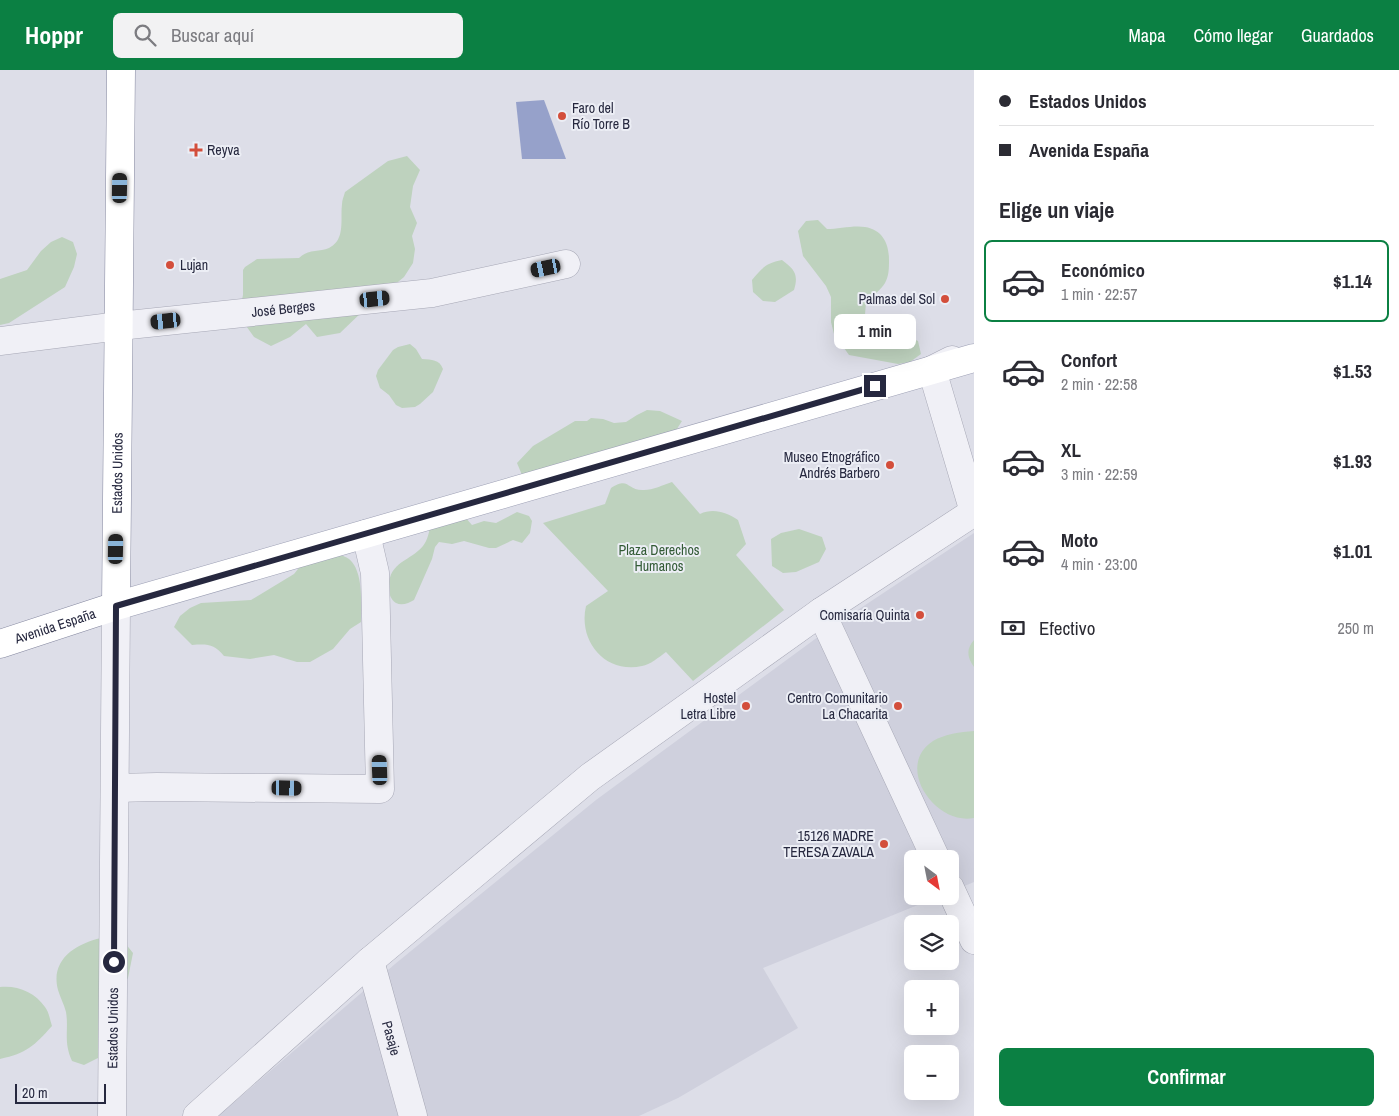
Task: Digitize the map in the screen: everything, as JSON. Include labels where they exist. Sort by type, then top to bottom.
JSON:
[{"type":"main road","name":"Estados Unidos","points":[[116,606],[121,70]]},
{"type":"main road","name":"Avenida España","points":[[0,644],[116,606],[974,358]]},
{"type":"street","name":"José Berges","points":[[0,341],[119,326],[432,293],[566,264]]},
{"type":"street","points":[[197,1116],[370,961],[590,777],[821,612],[974,512],[932,370],[974,350]]},
{"type":"street","points":[[115,788],[157,786],[380,789],[376,578],[366,534]]},
{"type":"street","name":"Estados Unidos","points":[[112,1116],[116,606]]},
{"type":"street","points":[[821,612],[932,850]]},
{"type":"street","points":[[958,905],[974,940]]},
{"type":"street","name":"Pasaje","points":[[370,961],[413,1116]]},
{"type":"shaded area","points":[[974,533],[974,882],[959,888],[959,850],[904,850],[904,905],[918,905],[763,968],[798,1028],[678,1098],[639,1116],[218,1116],[395,964],[596,800],[826,631]]},
{"type":"green space","points":[[407,156],[420,170],[413,186],[410,207],[417,223],[412,236],[415,249],[413,263],[404,277],[364,310],[340,333],[317,337],[306,324],[290,337],[271,346],[254,337],[244,323],[240,309],[243,295],[243,270],[245,267],[257,259],[299,258],[306,253],[329,248],[338,240],[340,234],[342,202],[345,192],[388,161]]},
{"type":"green space","points":[[818,220],[827,229],[865,227],[876,231],[884,239],[889,254],[888,275],[879,291],[866,302],[865,315],[883,329],[918,341],[921,354],[910,362],[898,364],[849,355],[834,334],[831,322],[831,297],[826,286],[803,256],[798,231],[806,221]]},
{"type":"green space","points":[[62,237],[73,242],[77,254],[74,267],[65,287],[9,323],[0,325],[0,279],[27,270],[41,251],[51,242]]},
{"type":"green space","points":[[782,260],[790,266],[796,276],[794,290],[775,302],[763,301],[753,292],[752,280],[765,267]]},
{"type":"green space","points":[[410,344],[416,349],[422,359],[437,362],[443,369],[433,392],[415,407],[402,408],[396,405],[389,395],[380,388],[376,376],[378,370],[393,350]]},
{"type":"green space","points":[[647,410],[660,411],[682,421],[664,449],[601,451],[557,477],[522,475],[517,463],[533,446],[575,421],[587,421],[591,418],[603,419],[614,423],[626,422]]},
{"type":"green space","name":"Plaza Derechos Humanos","points":[[672,482],[700,514],[710,511],[719,512],[738,520],[746,544],[736,555],[784,610],[693,681],[666,652],[648,664],[628,667],[616,665],[597,652],[590,642],[586,631],[586,606],[608,591],[543,523],[605,504],[611,488],[622,483],[638,490],[644,490]]},
{"type":"green space","points":[[517,512],[529,516],[532,521],[530,533],[522,543],[513,540],[496,548],[489,548],[464,541],[452,544],[439,542],[435,547],[432,559],[414,600],[401,604],[396,603],[392,599],[389,580],[392,573],[396,567],[423,546],[431,524],[464,516],[472,525],[484,521],[496,523]]},
{"type":"green space","points":[[799,529],[822,537],[826,549],[819,562],[796,572],[783,573],[772,566],[771,539],[781,533]]},
{"type":"green space","points":[[338,554],[349,559],[354,564],[357,572],[361,589],[361,622],[350,629],[333,649],[310,662],[297,662],[274,655],[250,659],[224,656],[217,649],[210,646],[192,645],[174,627],[180,616],[190,608],[201,603],[251,600],[294,574],[302,564]]},
{"type":"green space","points":[[974,640],[974,667],[968,653]]},
{"type":"green space","points":[[974,731],[974,818],[959,818],[946,813],[934,804],[924,792],[917,765],[922,752],[933,741],[953,734]]},
{"type":"green space","points":[[101,938],[125,943],[133,953],[128,978],[121,988],[106,1054],[84,1065],[72,1061],[69,1054],[66,1012],[56,979],[61,962],[67,955],[82,944]]},
{"type":"green space","points":[[0,987],[19,988],[36,997],[46,1009],[52,1026],[29,1048],[0,1059]]},
{"type":"water","points":[[544,100],[566,159],[522,159],[516,102]]},
{"type":"place","name":"Faro del Río Torre B","points":[[562,116]]},
{"type":"place","name":"Reyva","points":[[196,150]]},
{"type":"place","name":"Lujan","points":[[170,265]]},
{"type":"place","name":"Palmas del Sol","points":[[945,299]]},
{"type":"place","name":"Museo Etnográfico Andrés Barbero","points":[[890,465]]},
{"type":"place","name":"Comisaría Quinta","points":[[920,615]]},
{"type":"place","name":"Hostel Letra Libre","points":[[746,706]]},
{"type":"place","name":"Centro Comunitario La Chacarita","points":[[898,706]]},
{"type":"place","name":"15126 MADRE TERESA ZAVALA","points":[[884,844]]},
{"type":"route","points":[[114,962],[116,606],[875,386]]}]
